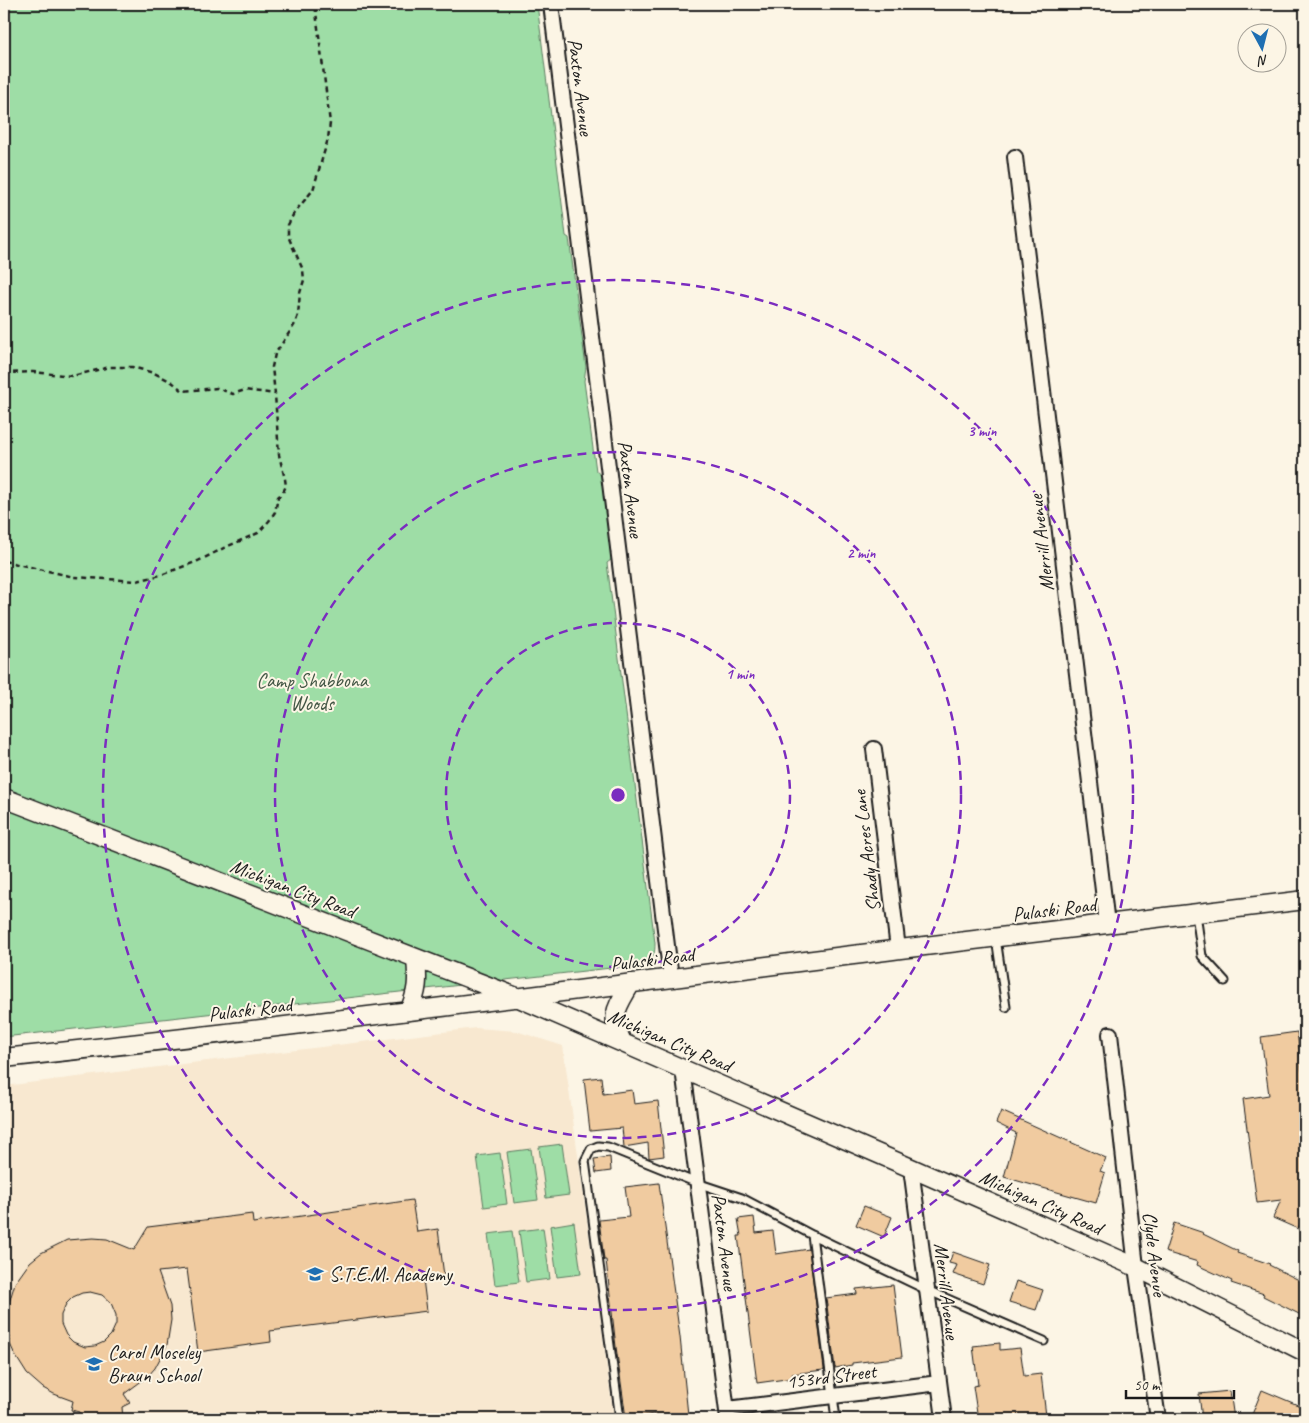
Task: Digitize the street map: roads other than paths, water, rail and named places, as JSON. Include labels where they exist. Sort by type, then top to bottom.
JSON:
[{"type":"street","name":"Paxton Avenue","points":[[551,4],[671,978]]},
{"type":"street","name":"Merrill Avenue","points":[[1015,157],[1107,924]]},
{"type":"street","name":"Shady Acres Lane","points":[[874,749],[898,950]]},
{"type":"street","name":"Michigan City Road","points":[[4,798],[519,998],[1136,1267],[1305,1352]]},
{"type":"street","name":"Pulaski Road","points":[[4,1058],[519,998],[996,937],[1305,900]]},
{"type":"street","points":[[408,1011],[416,996],[418,980],[416,959]]},
{"type":"street","points":[[622,1042],[614,1017],[631,983]]},
{"type":"street","name":"Clyde Avenue","points":[[1110,1034],[1136,1267],[1158,1419]]},
{"type":"street","name":"Paxton Avenue","points":[[683,1069],[727,1414]]},
{"type":"street","name":"Merrill Avenue","points":[[911,1168],[944,1419]]},
{"type":"street","name":"153rd Street","points":[[727,1414],[833,1396],[939,1383]]},
{"type":"lane","points":[[1196,914],[1202,956],[1224,981]]},
{"type":"lane","points":[[996,937],[1006,1007]]},
{"type":"lane","points":[[620,1419],[586,1161],[591,1149],[598,1146],[608,1147],[698,1183],[742,1198],[812,1235],[927,1290],[1044,1342]]},
{"type":"lane","points":[[812,1235],[836,1419]]},
{"type":"place","name":"S.T.E.M. Academy","points":[[315,1274]]},
{"type":"place","name":"Carol Moseley Braun School","points":[[94,1364]]},
{"type":"park label","name":"Camp Shabbona Woods","points":[[312,692]]}]
